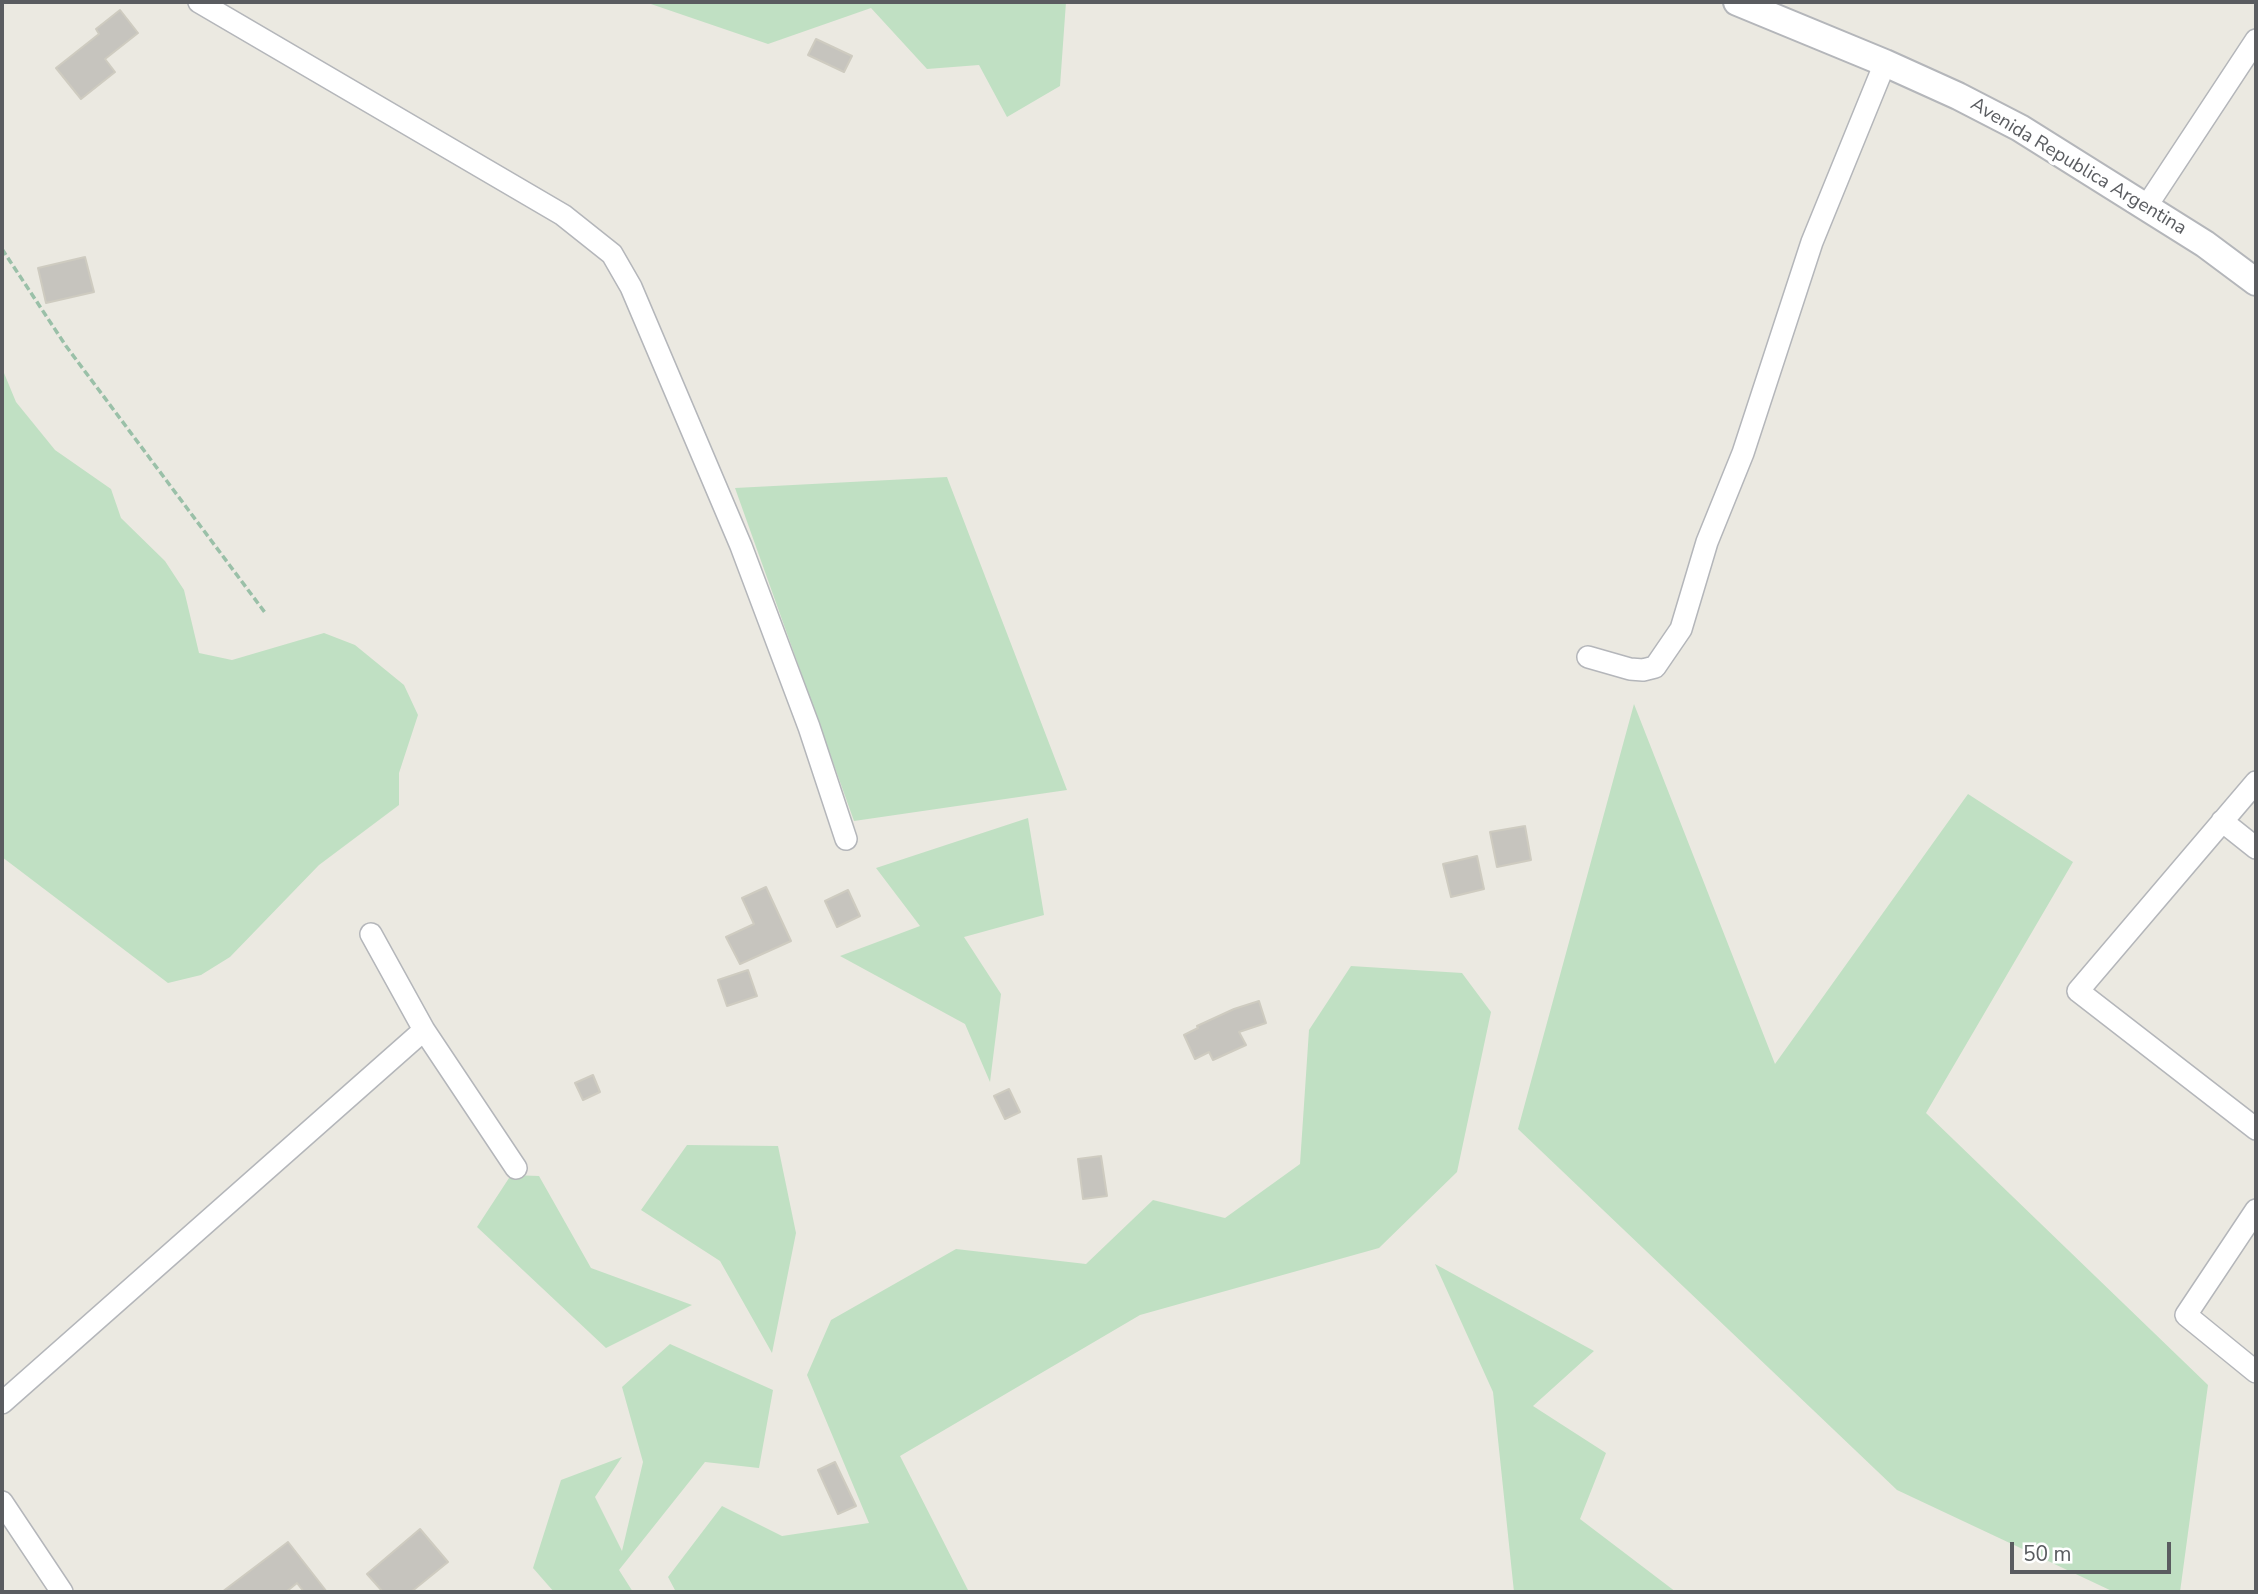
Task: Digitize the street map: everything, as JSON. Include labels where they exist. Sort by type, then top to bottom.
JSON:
[{"type":"street","points":[[199,2],[563,215],[612,254],[631,287],[741,546],[809,727],[846,839]]},
{"type":"street","name":"Avenida Republica Argentina","points":[[1737,2],[1885,63],[2020,128],[2206,244],[2256,282]]},
{"type":"street","points":[[2146,207],[2256,40]]},
{"type":"street","points":[[1588,657],[1630,669],[1656,667],[1681,629],[1707,542],[1744,453],[1812,242],[1885,63]]},
{"type":"street","points":[[2256,782],[2078,991],[2256,1129]]},
{"type":"street","points":[[2222,821],[2256,848]]},
{"type":"street","points":[[371,933],[424,1030],[516,1168]]},
{"type":"street","points":[[2,1403],[424,1030]]},
{"type":"street","points":[[2256,1210],[2186,1315],[2256,1372]]},
{"type":"street","points":[[2,1502],[62,1592]]},
{"type":"path","points":[[2,249],[66,346],[266,614]]},
{"type":"green space","points":[[645,2],[1066,2],[1060,86],[1007,117],[979,65],[927,69],[871,8],[768,44]]},
{"type":"green space","points":[[2,341],[4,373],[16,402],[55,450],[111,489],[121,518],[165,561],[184,590],[199,653],[232,660],[324,633],[355,645],[404,685],[418,715],[399,773],[399,805],[319,865],[230,957],[201,975],[168,983],[2,857]]},
{"type":"green space","points":[[947,477],[1067,790],[854,821],[735,488]]},
{"type":"green space","points":[[1634,704],[1775,1064],[1968,794],[2073,862],[1926,1113],[2208,1385],[2180,1592],[2114,1592],[1897,1490],[1518,1129]]},
{"type":"green space","points":[[1028,818],[1044,915],[964,937],[1001,994],[990,1082],[965,1024],[840,956],[920,926],[876,868]]},
{"type":"green space","points":[[1351,966],[1462,973],[1491,1012],[1457,1172],[1379,1248],[1140,1315],[900,1456],[969,1592],[676,1592],[668,1577],[722,1506],[782,1536],[869,1523],[807,1375],[831,1320],[956,1249],[1086,1264],[1153,1200],[1225,1218],[1300,1164],[1309,1030]]},
{"type":"green space","points":[[687,1145],[778,1146],[796,1233],[772,1353],[720,1261],[641,1210]]},
{"type":"green space","points":[[511,1175],[539,1176],[591,1268],[692,1305],[606,1348],[477,1227]]},
{"type":"green space","points":[[1435,1264],[1594,1351],[1533,1406],[1606,1453],[1580,1519],[1676,1592],[1514,1592],[1493,1392]]},
{"type":"green space","points":[[670,1344],[773,1390],[759,1468],[705,1462],[619,1570],[633,1592],[554,1592],[533,1568],[561,1480],[622,1457],[595,1497],[622,1551],[643,1462],[622,1387]]},
{"type":"building","points":[[120,10],[138,33],[105,59],[115,72],[81,99],[56,68],[99,34],[96,29]]},
{"type":"building","points":[[816,39],[852,56],[844,72],[808,55]]},
{"type":"building","points":[[85,257],[94,292],[46,303],[38,268]]},
{"type":"building","points":[[1525,826],[1531,860],[1497,867],[1490,832]]},
{"type":"building","points":[[1477,856],[1484,889],[1451,897],[1443,864]]},
{"type":"building","points":[[766,887],[791,941],[740,964],[726,937],[754,924],[742,898]]},
{"type":"building","points":[[848,890],[860,916],[837,927],[825,901]]},
{"type":"building","points":[[748,970],[757,996],[727,1006],[718,980]]},
{"type":"building","points":[[1259,1001],[1266,1023],[1239,1032],[1246,1045],[1213,1060],[1209,1052],[1195,1059],[1184,1035],[1234,1009]]},
{"type":"building","points":[[593,1075],[600,1092],[583,1100],[575,1083]]},
{"type":"building","points":[[1009,1089],[1020,1112],[1005,1119],[994,1096]]},
{"type":"building","points":[[1101,1156],[1107,1196],[1083,1199],[1078,1159]]},
{"type":"building","points":[[835,1462],[856,1506],[838,1514],[818,1470]]},
{"type":"building","points":[[420,1529],[448,1562],[411,1592],[383,1592],[367,1574]]},
{"type":"building","points":[[288,1542],[327,1592],[304,1592],[297,1583],[286,1592],[222,1592]]}]
